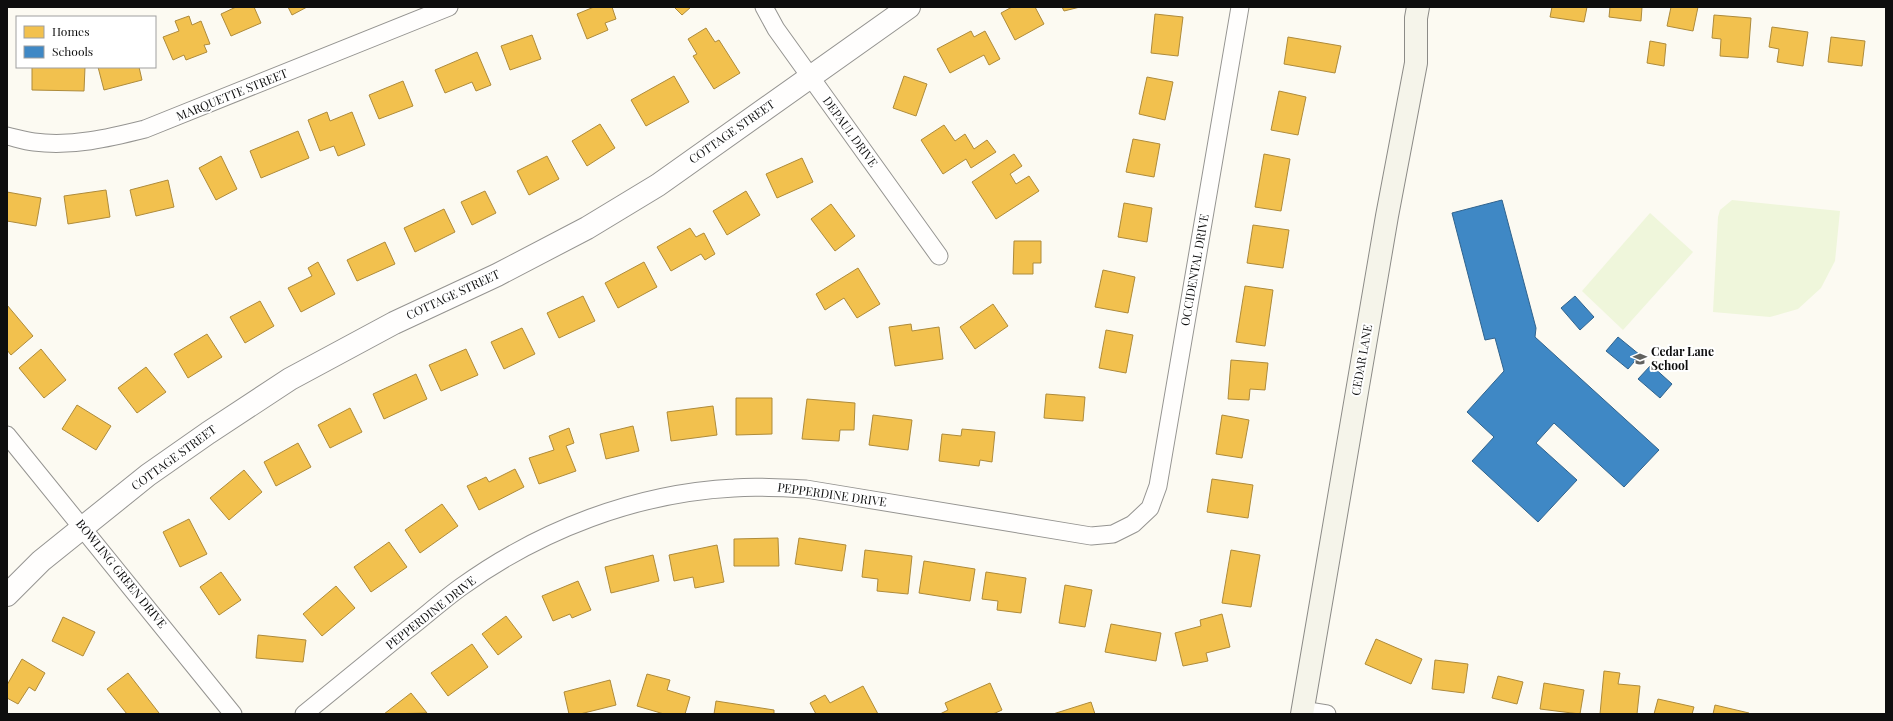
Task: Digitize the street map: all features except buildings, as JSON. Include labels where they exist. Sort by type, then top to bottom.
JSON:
[{"type":"main road","name":"CEDAR LANE","points":[[1302,712],[1387,216],[1416,63],[1416,18],[1418,7]]},
{"type":"street","name":"MARQUETTE STREET","points":[[7,136],[35,142],[80,142],[105,139],[145,129],[449,7]]},
{"type":"street","name":"DEPAUL DRIVE","points":[[764,7],[776,29],[939,256]]},
{"type":"street","name":"COTTAGE STREET","points":[[7,595],[41,561],[148,475],[290,379],[394,323],[497,275],[587,228],[658,185],[908,7]]},
{"type":"street","name":"OCCIDENTAL DRIVE","points":[[1133,524],[1150,508],[1158,486],[1240,7]]},
{"type":"street","name":"BOWLING GREEN DRIVE","points":[[7,435],[234,714]]},
{"type":"street","name":"PEPPERDINE DRIVE","points":[[304,714],[462,587],[515,553],[586,519],[676,494],[733,488],[766,487],[806,489],[1091,536],[1113,534],[1133,524]]},
{"type":"street","points":[[1302,712],[1327,714]]},
{"type":"green space","points":[[1732,200],[1840,211],[1835,261],[1821,288],[1798,309],[1770,317],[1713,312],[1718,217],[1720,210]]},
{"type":"green space","points":[[1650,213],[1693,252],[1623,330],[1582,291]]},
{"type":"place","name":"Cedar Lane School","points":[[1640,359]]}]
